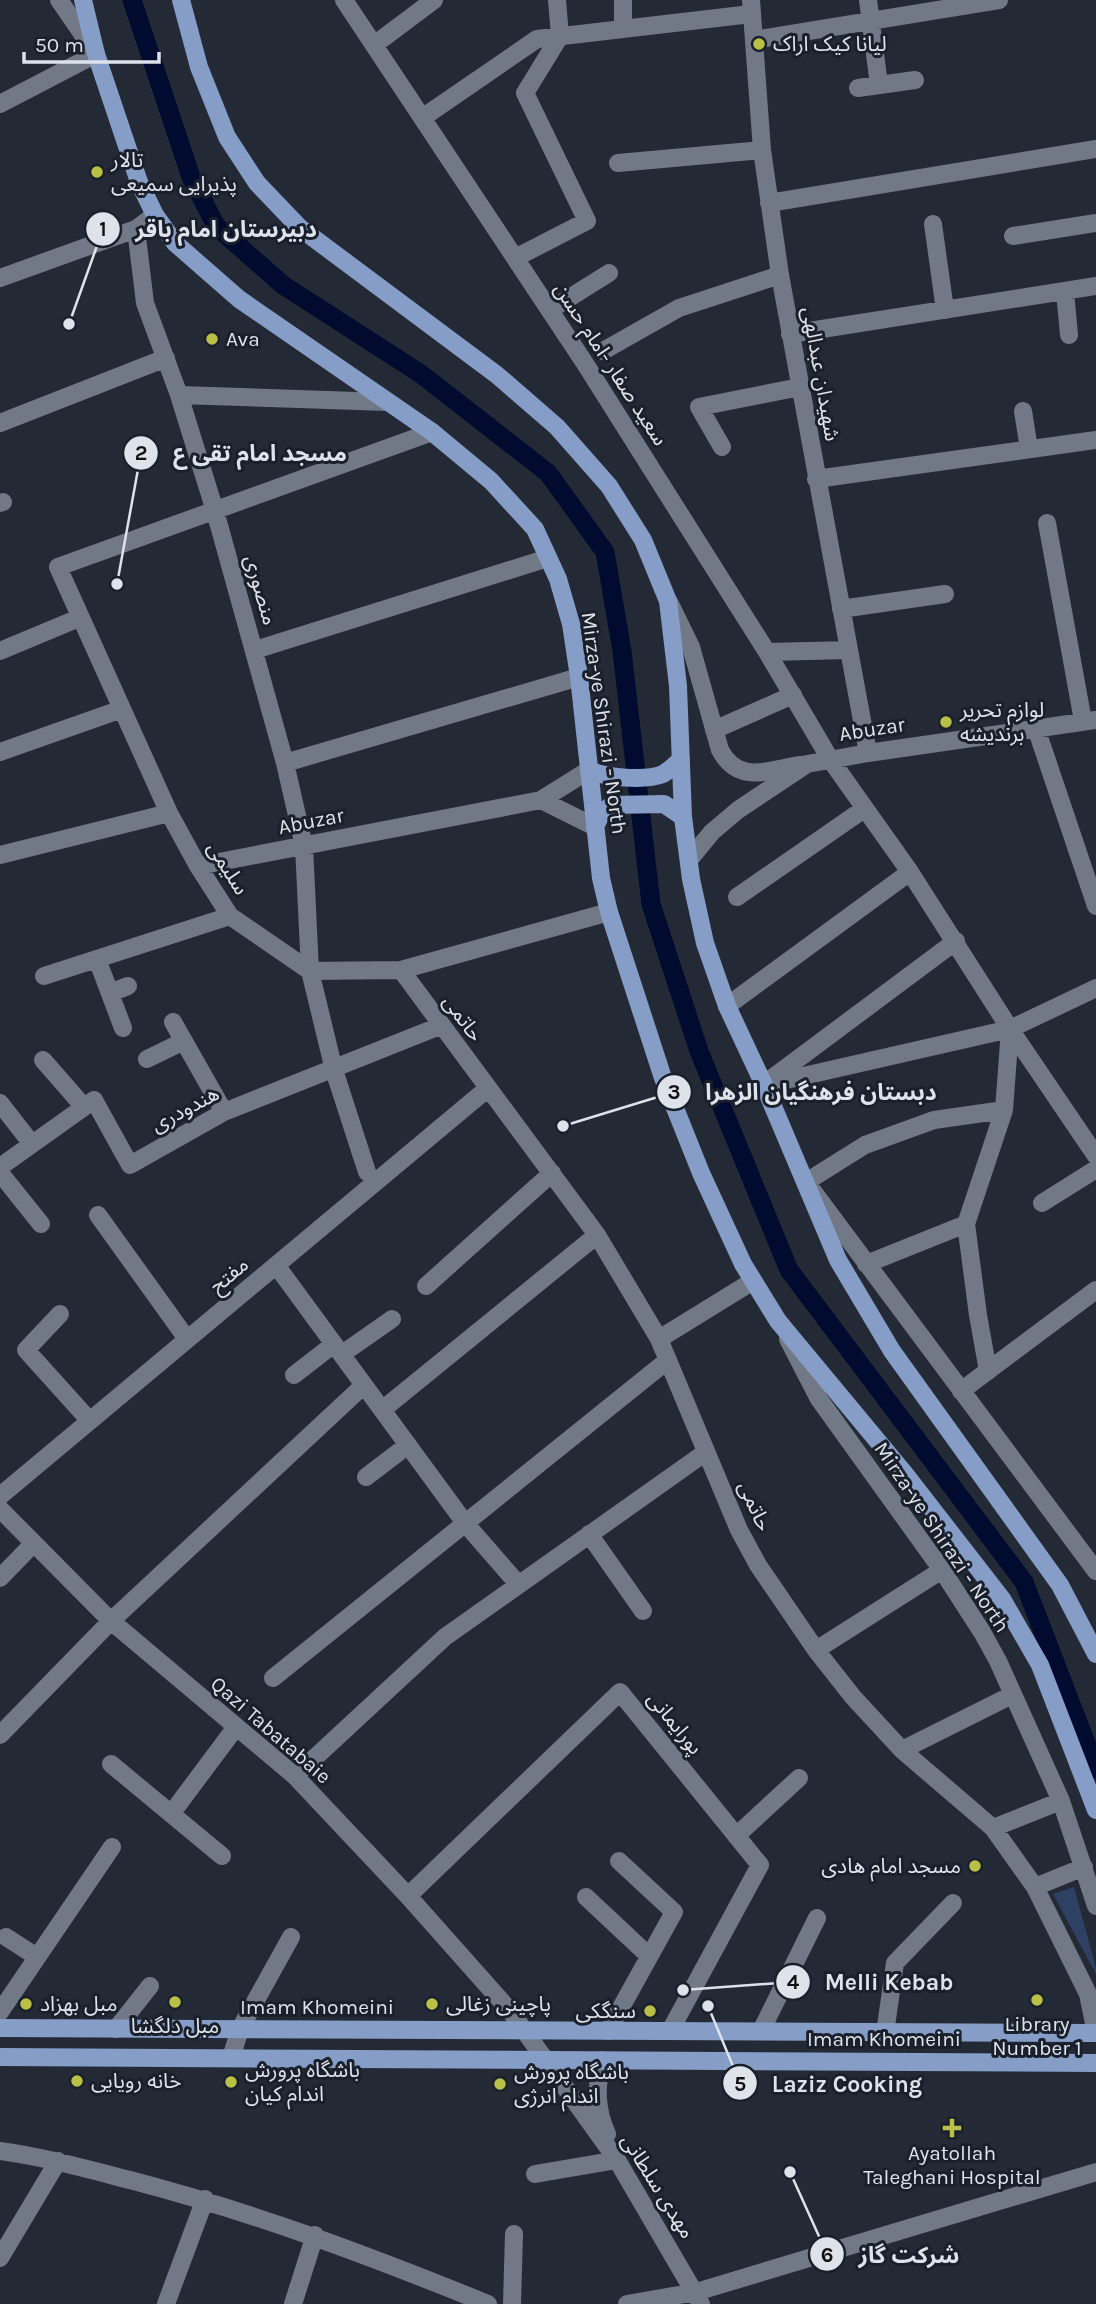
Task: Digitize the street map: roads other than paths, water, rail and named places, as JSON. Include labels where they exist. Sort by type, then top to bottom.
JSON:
[{"type":"main road","name":"Mirza-ye Shirazi - North","points":[[83,0],[96,54],[139,181],[155,215],[175,243],[239,299],[432,432],[491,481],[535,530],[558,579],[571,624],[601,878],[609,912],[663,1079],[701,1173],[743,1264],[778,1321],[905,1474],[1002,1599],[1040,1665],[1096,1810]]},
{"type":"main road","points":[[181,0],[198,67],[227,137],[257,183],[300,228],[497,375],[557,427],[609,486],[643,540],[668,601],[678,686],[683,817],[689,860],[705,943],[727,1006],[764,1085],[838,1261],[892,1351],[1060,1585],[1096,1654]]},
{"type":"main road","points":[[589,770],[607,777],[659,776],[681,759]]},
{"type":"main road","points":[[595,827],[602,812],[612,804],[664,804],[683,817]]},
{"type":"main road","name":"Imam Khomeini","points":[[0,2028],[1096,2033]]},
{"type":"main road","name":"Imam Khomeini","points":[[0,2057],[1096,2063]]},
{"type":"street","points":[[0,104],[96,54],[60,0]]},
{"type":"street","name":"سعید صفار -امام حسن","points":[[344,0],[550,310],[767,652],[830,759],[910,872],[1010,1029],[1093,1145]]},
{"type":"street","points":[[374,45],[434,0]]},
{"type":"street","points":[[515,258],[587,221],[526,93],[560,36],[558,0]]},
{"type":"street","points":[[623,0],[623,29]]},
{"type":"street","points":[[868,0],[879,85]]},
{"type":"street","points":[[754,40],[999,0]]},
{"type":"street","points":[[422,118],[537,39],[623,29],[751,7]]},
{"type":"street","name":"شهیدان عبدالهی","points":[[751,7],[762,149],[779,275],[869,753]]},
{"type":"street","points":[[858,88],[915,80]]},
{"type":"street","points":[[618,163],[762,149]]},
{"type":"street","points":[[769,202],[1096,149]]},
{"type":"street","points":[[0,278],[136,229],[155,215]]},
{"type":"street","points":[[1013,236],[1096,223]]},
{"type":"street","points":[[933,224],[945,310]]},
{"type":"street","name":"منصوری","points":[[136,229],[145,303],[179,395],[215,511],[285,763],[304,846],[310,971]]},
{"type":"street","points":[[550,310],[609,273]]},
{"type":"street","points":[[603,351],[679,308],[779,275]]},
{"type":"street","points":[[790,334],[1096,286]]},
{"type":"street","points":[[1065,291],[1069,335]]},
{"type":"street","points":[[0,423],[166,358]]},
{"type":"street","points":[[722,447],[699,407],[800,387]]},
{"type":"street","points":[[179,395],[387,402]]},
{"type":"street","points":[[1024,411],[1029,449]]},
{"type":"street","points":[[215,511],[432,432]]},
{"type":"street","points":[[816,479],[1096,440]]},
{"type":"street","name":"سلیمی","points":[[215,511],[58,567],[169,813],[198,866],[230,916],[310,971]]},
{"type":"street","points":[[1047,523],[1090,720]]},
{"type":"street","points":[[254,650],[548,558]]},
{"type":"street","points":[[841,610],[945,594]]},
{"type":"street","points":[[668,601],[687,636],[720,750],[727,761],[736,770],[747,774],[807,764]]},
{"type":"street","points":[[0,651],[79,618]]},
{"type":"street","points":[[767,652],[849,650]]},
{"type":"street","points":[[285,763],[579,677]]},
{"type":"street","points":[[714,730],[793,695]]},
{"type":"street","points":[[0,752],[122,709]]},
{"type":"street","name":"Abuzar","points":[[689,860],[712,832],[738,810],[807,764],[1090,720]]},
{"type":"street","points":[[1037,728],[1096,906]]},
{"type":"street","name":"Abuzar","points":[[198,866],[541,800],[589,770]]},
{"type":"street","points":[[541,800],[595,827]]},
{"type":"street","points":[[737,897],[864,809]]},
{"type":"street","points":[[0,855],[169,813]]},
{"type":"street","points":[[727,1006],[910,872]]},
{"type":"street","points":[[367,1172],[334,1070],[310,971],[401,970],[609,912]]},
{"type":"street","points":[[44,976],[230,916]]},
{"type":"street","points":[[764,1085],[956,941]]},
{"type":"street","points":[[97,959],[123,1028]]},
{"type":"street","name":"حاتمی","points":[[401,970],[597,1235],[659,1339],[739,1530],[758,1565],[816,1650],[853,1697],[902,1750],[993,1828],[1035,1887],[1088,1994],[1096,2033]]},
{"type":"street","points":[[110,993],[128,986]]},
{"type":"street","points":[[764,1085],[1010,1029],[1096,988]]},
{"type":"street","points":[[173,1022],[224,1112]]},
{"type":"street","name":"هندودری","points":[[84,1107],[94,1100],[130,1165],[224,1112],[440,1026]]},
{"type":"street","points":[[988,1370],[966,1224],[1004,1110],[1010,1029]]},
{"type":"street","points":[[147,1059],[184,1041]]},
{"type":"street","points":[[0,1167],[84,1107],[43,1060]]},
{"type":"street","name":"مفتح","points":[[0,1496],[487,1089]]},
{"type":"street","points":[[0,1103],[32,1144]]},
{"type":"street","points":[[1004,1110],[934,1120],[865,1145],[806,1182],[1096,1571]]},
{"type":"street","points":[[1042,1203],[1096,1169]]},
{"type":"street","points":[[0,1173],[41,1224]]},
{"type":"street","points":[[426,1286],[552,1173]]},
{"type":"street","points":[[97,1215],[187,1339]]},
{"type":"street","points":[[866,1264],[966,1224]]},
{"type":"street","points":[[383,1410],[597,1235]]},
{"type":"street","points":[[276,1265],[465,1523],[518,1584]]},
{"type":"street","points":[[659,1339],[754,1281]]},
{"type":"street","points":[[961,1391],[1096,1290]]},
{"type":"street","points":[[60,1314],[26,1350],[90,1421]]},
{"type":"street","points":[[294,1375],[392,1319]]},
{"type":"street","name":"Mirza-ye Shirazi - North","points":[[778,1321],[820,1399],[943,1570],[982,1632],[1061,1801],[1096,1906]]},
{"type":"street","points":[[273,1678],[668,1360]]},
{"type":"street","points":[[0,1734],[111,1621],[364,1385]]},
{"type":"street","points":[[366,1477],[408,1446]]},
{"type":"street","points":[[295,1776],[445,1637],[706,1451]]},
{"type":"street","name":"Qazi Tabatabaie","points":[[0,1510],[111,1621],[295,1776],[408,1896],[525,2031]]},
{"type":"street","points":[[589,1534],[643,1611]]},
{"type":"street","points":[[0,1578],[33,1544]]},
{"type":"street","points":[[816,1650],[943,1570]]},
{"type":"street","name":"پورایمانی","points":[[408,1896],[620,1692],[760,1865],[670,2031]]},
{"type":"street","points":[[902,1750],[1012,1695]]},
{"type":"street","points":[[171,1814],[236,1727]]},
{"type":"street","points":[[111,1764],[222,1856]]},
{"type":"street","points":[[736,1836],[799,1778]]},
{"type":"street","points":[[993,1828],[1061,1801]]},
{"type":"street","points":[[0,2012],[112,1847]]},
{"type":"street","points":[[608,2031],[674,1912],[619,1861]]},
{"type":"street","points":[[1035,1887],[1084,1867]]},
{"type":"street","points":[[586,1897],[649,1956]]},
{"type":"street","points":[[885,2033],[895,1963],[953,1903]]},
{"type":"street","points":[[761,2031],[817,1919]]},
{"type":"street","points":[[6,1937],[37,1957]]},
{"type":"street","points":[[231,2058],[240,2029],[290,1937]]},
{"type":"street","points":[[116,2029],[150,1986]]},
{"type":"street","name":"مهدی سلطانی","points":[[525,2031],[617,2160],[699,2298]]},
{"type":"street","points":[[535,2174],[617,2160],[598,2109],[598,2075],[603,2060]]},
{"type":"street","points":[[0,2151],[58,2161],[205,2199],[315,2235],[461,2299],[488,2304]]},
{"type":"street","points":[[0,2258],[58,2161]]},
{"type":"street","points":[[627,2304],[699,2298],[1096,2172]]},
{"type":"street","points":[[166,2304],[205,2199]]},
{"type":"street","points":[[512,2304],[514,2234]]},
{"type":"street","points":[[293,2304],[315,2235]]},
{"type":"waterway","points":[[132,0],[191,177],[216,226],[283,285],[421,374],[548,473],[605,552],[622,651],[651,904],[699,1051],[789,1270],[1024,1582],[1096,1769]]},
{"type":"place","name":"لیانا کیک اراک","points":[[759,44]]},
{"type":"place","name":"تالار پذیرایی سمیعی","points":[[97,172]]},
{"type":"place","name":"دبیرستان امام باقر","points":[[69,324]]},
{"type":"place","name":"Ava","points":[[212,339]]},
{"type":"place","name":"مسجد امام تقی ع","points":[[117,584]]},
{"type":"place","name":"لوازم تحریر برندیشه","points":[[946,722]]},
{"type":"place","name":"دبستان فرهنگیان الزهرا","points":[[563,1126]]},
{"type":"place","name":"مسجد امام هادی","points":[[975,1866]]},
{"type":"place","name":"Melli Kebab","points":[[683,1990]]},
{"type":"place","name":"Library Number 1","points":[[1037,2000]]},
{"type":"place","name":"مبل دلگشا","points":[[175,2002]]},
{"type":"place","name":"مبل بهزاد","points":[[26,2004]]},
{"type":"place","name":"پاچینی زغالی","points":[[432,2004]]},
{"type":"place","name":"Laziz Cooking","points":[[708,2006]]},
{"type":"place","name":"سنگکی","points":[[650,2011]]},
{"type":"place","name":"خانه رویایی","points":[[77,2081]]},
{"type":"place","name":"باشگاه پرورش اندام کیان","points":[[231,2082]]},
{"type":"place","name":"باشگاه پرورش اندام انرژی","points":[[500,2084]]},
{"type":"place","name":"Ayatollah Taleghani Hospital","points":[[952,2128]]},
{"type":"place","name":"شرکت گاز","points":[[790,2172]]}]
